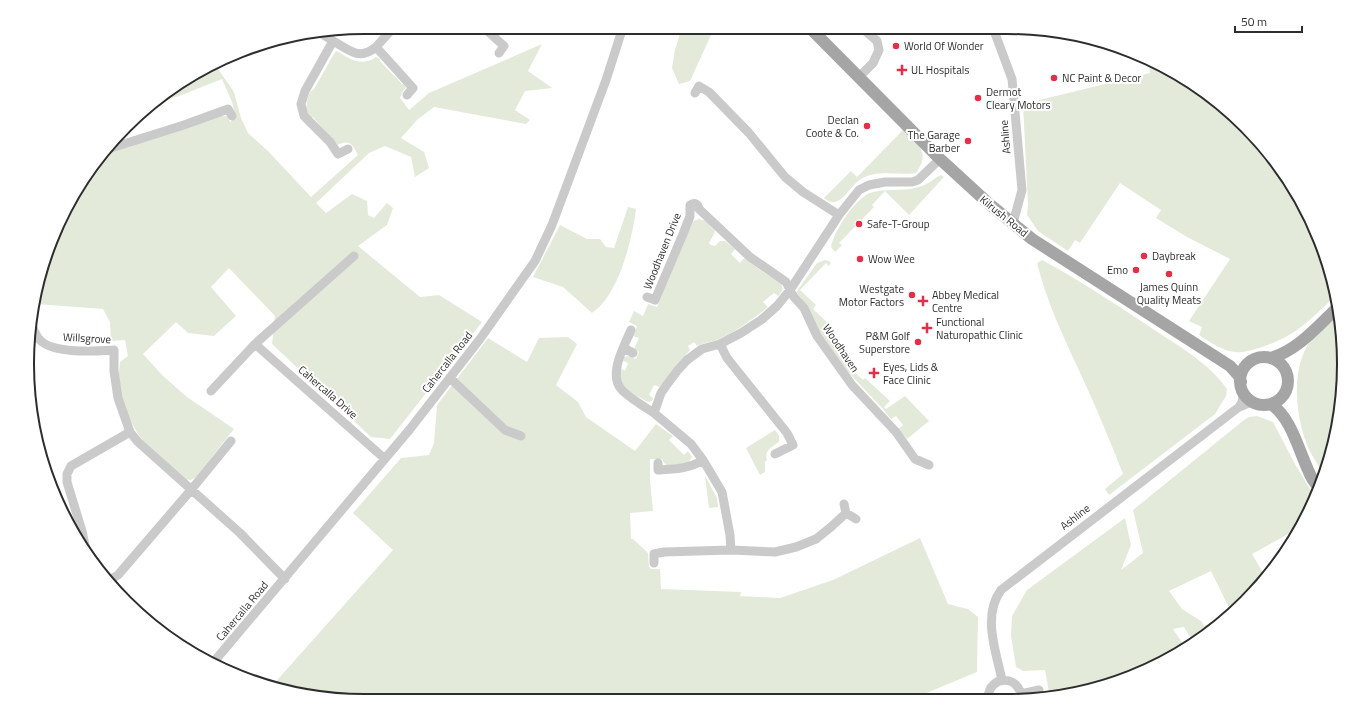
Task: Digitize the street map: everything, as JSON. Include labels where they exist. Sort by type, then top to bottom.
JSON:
[{"type":"main road","name":"Kilrush Road","points":[[815,34],[981,197],[1032,239],[1230,366],[1238,376],[1242,388]]},
{"type":"main road","points":[[1230,366],[1241,366],[1263,357],[1271,358],[1285,354],[1296,346],[1333,312]]},
{"type":"main road","points":[[1292,433],[1286,399],[1289,358],[1296,346]]},
{"type":"main road","points":[[1249,363],[1243,372],[1242,388],[1255,403],[1265,405],[1272,404],[1281,398],[1287,383],[1282,365],[1271,358]]},
{"type":"main road","points":[[1272,404],[1279,409],[1286,420],[1315,482]]},
{"type":"street","points":[[326,37],[358,55],[369,53],[388,34]]},
{"type":"street","points":[[491,34],[504,46],[499,54]]},
{"type":"street","name":"Cahercalla Road","points":[[216,659],[385,459],[450,378],[480,339],[535,261],[552,225],[606,80],[621,34]]},
{"type":"street","points":[[859,77],[873,63],[879,50],[877,41],[869,34]]},
{"type":"street","name":"Ashline","points":[[995,34],[1012,79],[1022,190],[1013,223]]},
{"type":"street","points":[[333,41],[305,91],[301,104],[304,116],[330,142],[338,154],[348,149]]},
{"type":"street","points":[[376,47],[413,88],[407,95]]},
{"type":"street","points":[[695,93],[699,86],[709,92],[748,133],[785,177],[803,192],[839,215]]},
{"type":"street","points":[[115,147],[184,126],[228,109],[232,116]]},
{"type":"street","points":[[654,413],[661,394],[677,370],[687,360],[702,349],[720,344],[741,333],[777,306],[790,290],[839,215],[859,190],[869,185],[885,182],[912,182],[918,180],[940,158]]},
{"type":"street","name":"Woodhaven Drive","points":[[647,297],[655,300],[690,216],[690,205],[696,204],[709,219]]},
{"type":"street","name":"Woodhaven","points":[[709,219],[750,257],[786,282],[794,297],[804,308],[816,336],[852,385],[896,432],[915,459],[929,465]]},
{"type":"street","points":[[211,391],[255,344],[354,256]]},
{"type":"street","points":[[631,330],[617,363],[616,374],[620,389],[654,413],[691,444],[703,460],[722,492],[730,534],[730,550]]},
{"type":"street","name":"Willsgrove","points":[[36,333],[39,341],[48,346],[85,352],[114,350],[114,371],[118,398],[130,432],[138,442],[240,533],[285,579]]},
{"type":"street","name":"Cahercalla Drive","points":[[255,344],[385,459]]},
{"type":"street","points":[[720,344],[727,358],[787,433],[793,446],[774,454]]},
{"type":"street","points":[[624,348],[634,353]]},
{"type":"street","points":[[450,378],[505,430],[521,436]]},
{"type":"street","points":[[1239,407],[1242,402],[1242,388]]},
{"type":"street","name":"Ashline","points":[[1002,680],[991,619],[996,598],[1001,590],[1239,407],[1249,403],[1255,403]]},
{"type":"street","points":[[83,537],[67,482],[67,474],[72,466],[130,432]]},
{"type":"street","points":[[113,578],[118,575],[231,441]]},
{"type":"street","points":[[658,463],[658,470],[680,469],[695,465],[703,460]]},
{"type":"street","points":[[654,563],[654,554],[664,552],[730,550],[775,552],[796,547],[816,539],[832,527],[845,508],[856,518]]},
{"type":"street","points":[[988,694],[996,683],[1002,680],[1010,681],[1015,684],[1020,693]]},
{"type":"street","points":[[1030,693],[1039,690]]},
{"type":"green space","points":[[680,34],[712,34],[690,81],[679,84],[672,68]]},
{"type":"green space","points":[[542,44],[528,71],[552,88],[525,91],[515,110],[530,120],[526,124],[434,107],[417,120],[401,138],[424,152],[429,168],[415,177],[411,157],[385,146],[369,153],[316,203],[326,213],[352,194],[367,201],[368,215],[374,218],[387,203],[393,208],[387,225],[358,246],[420,297],[439,295],[482,322],[390,439],[371,437],[272,344],[275,316],[229,268],[211,287],[236,316],[214,336],[188,333],[176,322],[143,354],[162,375],[187,397],[234,429],[196,477],[191,480],[184,479],[155,454],[145,443],[129,418],[122,399],[119,378],[120,362],[128,356],[125,340],[111,341],[110,322],[103,309],[39,304],[45,279],[59,238],[78,199],[112,151],[186,129],[221,115],[228,117],[230,122],[236,118],[232,102],[222,79],[166,100],[199,78],[218,68],[234,92],[241,118],[248,133],[268,151],[311,197],[358,155],[352,145],[348,143],[345,142],[337,145],[313,117],[310,118],[307,111],[307,102],[310,92],[314,89],[335,52],[337,51],[346,57],[361,62],[371,60],[376,57],[380,59],[380,61],[402,84],[407,85],[400,98],[409,110],[429,93]]},
{"type":"green space","points":[[1149,66],[1172,78],[1208,102],[1225,116],[1255,146],[1269,163],[1293,199],[1303,218],[1319,258],[1331,301],[1310,320],[1288,336],[1260,348],[1235,352],[1221,348],[1199,335],[1202,327],[1189,321],[1230,259],[1187,237],[1156,218],[1161,210],[1120,183],[1080,243],[1075,240],[1068,251],[1038,231],[1027,215],[1028,205],[1023,104],[1150,73]]},
{"type":"green space","points":[[903,130],[918,144],[921,149],[922,159],[916,173],[875,174],[861,179],[840,200],[835,202],[824,198],[851,171],[857,177]]},
{"type":"green space","points":[[941,175],[944,177],[909,215],[885,191],[872,205],[874,207],[839,243],[842,245],[835,252],[831,247],[836,232],[847,215],[866,195],[879,191],[916,188],[927,184]]},
{"type":"green space","points":[[628,207],[636,209],[623,266],[610,294],[592,313],[563,287],[533,277],[560,225],[587,239],[600,239],[606,247],[614,248]]},
{"type":"green space","points":[[699,219],[706,221],[715,231],[709,243],[711,245],[715,246],[720,241],[725,241],[735,249],[731,254],[740,263],[744,258],[780,283],[782,290],[778,296],[774,293],[763,302],[768,307],[733,331],[721,338],[697,346],[694,342],[688,346],[690,350],[672,370],[660,387],[654,385],[649,395],[653,398],[650,402],[640,398],[626,389],[621,380],[620,368],[625,371],[628,363],[623,361],[624,357],[630,356],[636,359],[639,352],[634,349],[639,338],[633,336],[637,326],[629,322],[634,311],[643,316],[648,304],[657,307],[690,225],[693,221]]},
{"type":"green space","points":[[825,260],[831,263],[829,266],[826,263],[800,290],[816,305],[813,309],[829,324],[824,330],[840,345],[837,348],[853,363],[849,367],[863,380],[865,378],[890,401],[884,407],[886,409],[905,396],[929,421],[907,439],[899,429],[903,425],[896,416],[891,419],[849,373],[821,335],[806,304],[797,293],[817,263]]},
{"type":"green space","points":[[1042,260],[1099,293],[1183,349],[1211,371],[1227,389],[1226,396],[1215,414],[1109,495],[1105,489],[1123,474],[1051,307],[1037,263]]},
{"type":"green space","points":[[1333,317],[1337,364],[1336,386],[1331,428],[1320,468],[1310,451],[1302,430],[1297,404],[1297,390],[1300,363],[1311,340]]},
{"type":"green space","points":[[568,337],[577,344],[556,385],[578,402],[586,417],[635,451],[656,424],[673,436],[669,440],[684,455],[688,451],[692,457],[688,463],[668,466],[662,459],[650,459],[650,480],[653,511],[630,513],[631,539],[633,539],[648,553],[649,567],[651,569],[660,569],[661,589],[741,592],[740,596],[780,598],[833,580],[920,538],[948,604],[968,609],[978,617],[977,672],[924,694],[364,694],[321,691],[300,688],[276,682],[393,550],[353,513],[401,458],[429,455],[434,443],[437,405],[488,338],[527,362],[539,338]]},
{"type":"green space","points":[[1257,416],[1273,422],[1296,466],[1311,491],[1291,533],[1252,554],[1263,573],[1255,582],[1229,608],[1211,571],[1169,591],[1182,609],[1201,621],[1204,626],[1215,620],[1190,638],[1184,627],[1173,629],[1182,643],[1153,660],[1133,669],[1092,683],[1049,691],[1045,670],[1023,671],[1016,667],[1011,636],[1012,616],[1027,590],[1125,518],[1131,545],[1121,570],[1143,553],[1133,510],[1249,417]]},
{"type":"green space","points":[[775,430],[779,436],[779,442],[768,451],[766,457],[767,460],[765,462],[765,472],[760,475],[746,448]]},
{"type":"green space","points":[[705,476],[717,498],[718,507],[709,508]]},
{"type":"place","name":"World Of Wonder","points":[[896,46]]},
{"type":"place","name":"UL Hospitals","points":[[902,70]]},
{"type":"place","name":"NC Paint & Decor","points":[[1054,78]]},
{"type":"place","name":"Dermot Cleary Motors","points":[[978,98]]},
{"type":"place","name":"Declan Coote & Co.","points":[[867,126]]},
{"type":"place","name":"The Garage Barber","points":[[968,141]]},
{"type":"place","name":"Safe-T-Group","points":[[859,224]]},
{"type":"place","name":"Daybreak","points":[[1144,256]]},
{"type":"place","name":"Wow Wee","points":[[860,259]]},
{"type":"place","name":"Emo","points":[[1136,270]]},
{"type":"place","name":"James Quinn Quality Meats","points":[[1169,274]]},
{"type":"place","name":"Westgate Motor Factors","points":[[912,295]]},
{"type":"place","name":"Abbey Medical Centre","points":[[923,301]]},
{"type":"place","name":"Functional Naturopathic Clinic","points":[[927,328]]},
{"type":"place","name":"P&M Golf Superstore","points":[[918,342]]},
{"type":"place","name":"Eyes, Lids & Face Clinic","points":[[874,373]]}]
